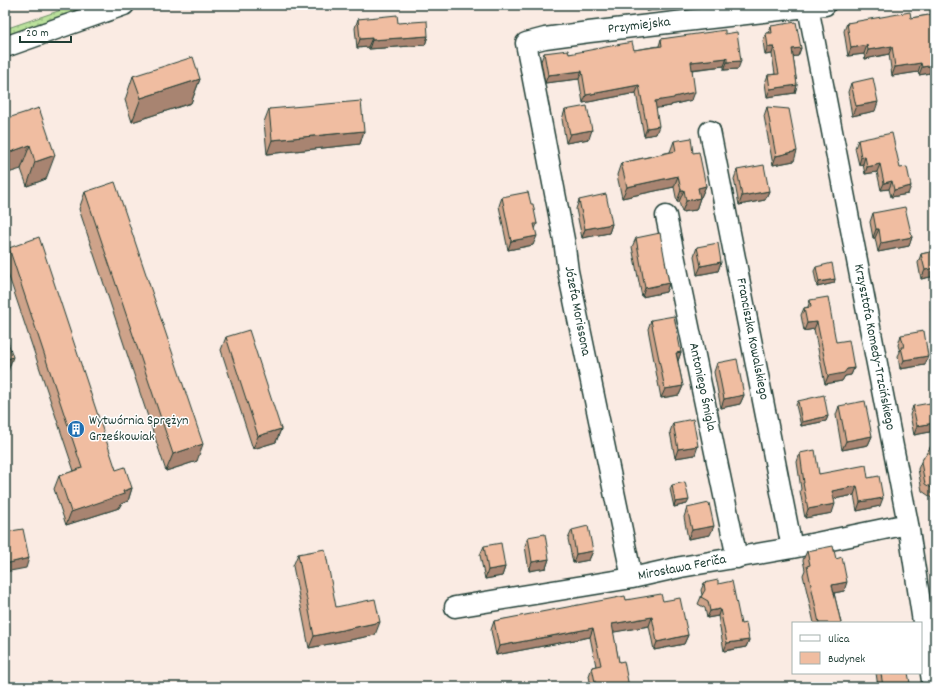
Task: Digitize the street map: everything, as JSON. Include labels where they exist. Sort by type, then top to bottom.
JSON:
[{"type":"street","points":[[5,47],[124,5]]},
{"type":"street","name":"Przymiejska","points":[[526,43],[544,38],[596,31],[816,6]]},
{"type":"street","name":"Krzysztofa Komedy-Trzcińskiego","points":[[816,6],[908,524],[934,687]]},
{"type":"street","name":"Józefa Morissona","points":[[526,43],[564,240],[568,271],[632,578]]},
{"type":"street","name":"Franciszka Kowalskiego","points":[[710,131],[792,548]]},
{"type":"street","name":"Antoniego Śmigla","points":[[666,216],[738,558]]},
{"type":"street","name":"Mirosława Feriča","points":[[455,607],[632,578],[681,567],[792,548],[908,524]]},
{"type":"green space","points":[[76,5],[90,5],[87,9],[5,37],[5,29]]},
{"type":"building","points":[[649,5],[663,5],[649,7]]},
{"type":"building","points":[[910,12],[911,18],[935,14],[935,65],[922,67],[921,63],[895,67],[892,46],[868,50],[867,45],[851,48],[847,23]]},
{"type":"building","points":[[397,15],[398,23],[427,21],[428,36],[372,40],[372,38],[360,39],[358,19]]},
{"type":"building","points":[[796,22],[801,48],[792,49],[797,85],[770,89],[768,75],[779,74],[774,47],[768,47],[766,33],[772,33],[771,26]]},
{"type":"building","points":[[725,30],[725,34],[737,32],[741,61],[727,62],[727,58],[691,62],[695,92],[674,98],[655,101],[659,126],[647,128],[639,85],[586,95],[582,71],[548,75],[544,53],[568,50],[569,54],[632,42],[634,50],[662,46],[661,39]]},
{"type":"building","points":[[193,57],[200,79],[141,98],[133,76]]},
{"type":"building","points":[[873,78],[878,102],[856,106],[851,83]]},
{"type":"building","points":[[361,101],[364,131],[272,140],[269,109]]},
{"type":"building","points":[[587,106],[592,130],[570,134],[565,110]]},
{"type":"building","points":[[767,107],[789,109],[797,151],[776,156]]},
{"type":"building","points":[[39,108],[55,155],[35,162],[30,145],[5,154],[5,119]]},
{"type":"building","points":[[892,133],[900,168],[907,167],[911,186],[894,190],[892,181],[884,183],[880,164],[867,167],[865,156],[861,157],[858,140]]},
{"type":"building","points":[[691,138],[693,153],[699,152],[706,186],[698,188],[700,198],[686,201],[684,190],[681,190],[678,176],[627,187],[621,163],[676,151],[674,141]]},
{"type":"building","points":[[764,165],[769,191],[742,196],[737,170]]},
{"type":"building","points":[[115,182],[203,444],[173,454],[85,192]]},
{"type":"building","points":[[528,192],[531,204],[533,204],[537,224],[534,224],[537,236],[511,241],[502,197]]},
{"type":"building","points":[[606,194],[612,224],[585,229],[579,200]]},
{"type":"building","points":[[905,207],[912,237],[881,243],[879,229],[876,229],[873,213]]},
{"type":"building","points":[[660,233],[669,283],[645,288],[636,238]]},
{"type":"building","name":"Wytwórnia Sprężyn Grześkowiak","points":[[39,237],[116,470],[125,467],[132,488],[123,491],[124,494],[71,512],[59,476],[82,468],[9,248]]},
{"type":"building","points":[[718,243],[721,262],[701,266],[697,247]]},
{"type":"building","points":[[935,251],[935,268],[925,270],[921,254]]},
{"type":"building","points":[[832,263],[835,279],[819,282],[816,267]]},
{"type":"building","points":[[828,297],[836,342],[849,340],[854,368],[847,369],[844,373],[828,376],[817,322],[807,323],[804,308],[811,307],[810,300]]},
{"type":"building","points":[[674,316],[681,352],[676,353],[683,386],[665,389],[651,320]]},
{"type":"building","points":[[249,330],[281,429],[258,436],[226,337]]},
{"type":"building","points":[[924,331],[928,356],[904,360],[901,347],[904,347],[901,335]]},
{"type":"building","points":[[5,333],[13,357],[5,360]]},
{"type":"building","points":[[737,359],[744,395],[724,399],[717,363]]},
{"type":"building","points":[[824,395],[828,416],[802,422],[798,401]]},
{"type":"building","points":[[865,401],[872,436],[846,441],[839,406]]},
{"type":"building","points":[[930,403],[934,423],[917,426],[913,406]]},
{"type":"building","points":[[693,419],[698,446],[678,449],[673,423]]},
{"type":"building","points":[[935,440],[935,490],[925,484],[921,462]]},
{"type":"building","points":[[815,450],[819,474],[866,465],[868,478],[879,476],[883,498],[860,502],[857,486],[832,491],[835,504],[808,509],[803,483],[800,453]]},
{"type":"building","points":[[685,482],[689,500],[675,502],[672,485]]},
{"type":"building","points":[[709,503],[714,526],[692,530],[687,508]]},
{"type":"building","points":[[588,526],[593,551],[576,554],[572,530]]},
{"type":"building","points":[[935,527],[935,539],[933,528]]},
{"type":"building","points":[[23,529],[29,558],[5,564],[5,532]]},
{"type":"building","points":[[545,534],[549,559],[532,562],[528,537]]},
{"type":"building","points":[[501,543],[505,567],[488,570],[484,546]]},
{"type":"building","points":[[833,546],[836,559],[842,557],[847,582],[832,585],[841,622],[819,622],[807,566],[810,565],[807,551]]},
{"type":"building","points":[[325,549],[336,607],[375,599],[380,622],[314,636],[298,554]]},
{"type":"building","points":[[718,580],[718,584],[732,581],[741,624],[746,623],[749,640],[727,643],[720,609],[710,611],[708,601],[701,597],[705,590],[704,583]]},
{"type":"building","points":[[661,594],[663,601],[680,598],[688,635],[657,642],[652,617],[612,624],[619,662],[624,661],[629,687],[596,687],[592,667],[601,665],[593,628],[499,646],[494,621],[625,596],[626,600]]},
{"type":"building","points":[[881,674],[908,674],[910,683],[883,687]]},
{"type":"place","name":"Wytwórnia Sprężyn Grześkowiak","points":[[76,429]]}]
